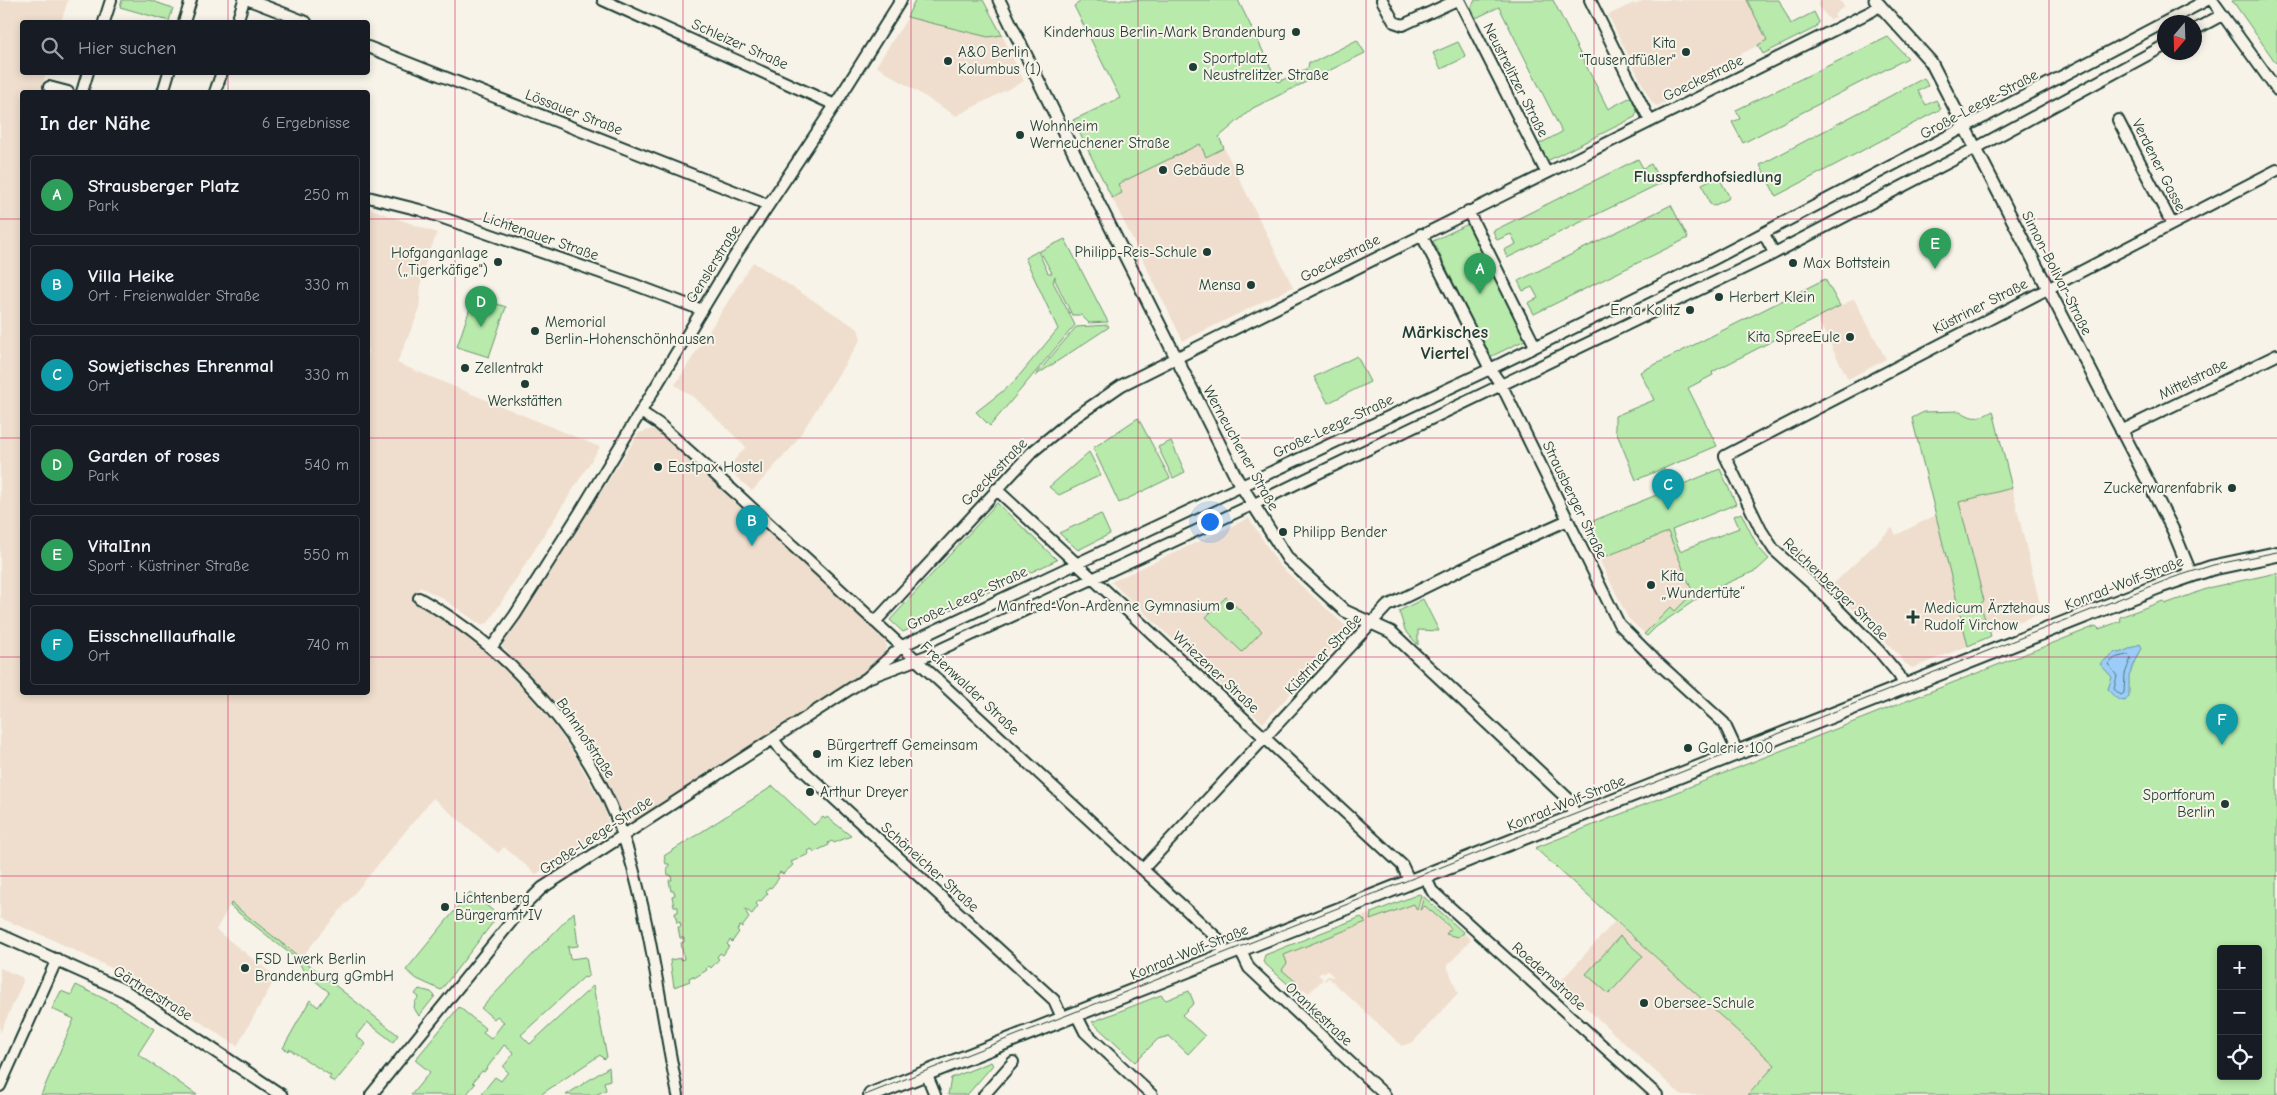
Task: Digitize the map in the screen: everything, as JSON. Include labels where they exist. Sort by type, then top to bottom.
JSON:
[{"type":"main road","name":"Konrad-Wolf-Straße","points":[[871,1095],[2191,574],[2277,554]]},
{"type":"street","points":[[105,20],[111,0]]},
{"type":"street","points":[[185,20],[191,0]]},
{"type":"street","points":[[238,20],[244,0]]},
{"type":"street","points":[[249,0],[301,20]]},
{"type":"street","name":"Schleizer Straße","points":[[603,0],[835,105]]},
{"type":"street","name":"Genslerstraße","points":[[491,648],[515,616],[570,529],[702,310],[835,105],[900,0]]},
{"type":"street","name":"Werneuchener Straße","points":[[999,0],[1240,486],[1288,559],[1345,611],[1391,632],[1568,799],[1575,816]]},
{"type":"street","name":"Neustrelitzer Straße","points":[[1382,0],[1394,22],[1403,25],[1458,0],[1546,172]]},
{"type":"street","points":[[1590,0],[1650,121]]},
{"type":"street","name":"Große-Leege-Straße","points":[[371,1095],[532,897],[566,871],[867,678],[902,646],[1490,369],[1764,234],[2207,0]]},
{"type":"street","points":[[2212,0],[2274,79],[2277,90]]},
{"type":"street","name":"Goeckestraße","points":[[875,622],[1032,452],[1071,420],[1122,385],[1421,234],[1872,11],[1877,3]]},
{"type":"street","name":"Simon-Bolivar-Straße","points":[[1877,3],[1931,62],[2173,530],[2191,574]]},
{"type":"street","points":[[2202,26],[2222,15]]},
{"type":"street","name":"Lössauer Straße","points":[[370,48],[759,200],[768,206]]},
{"type":"street","name":"Große-Leege-Straße","points":[[867,678],[916,659],[1252,505],[1502,386],[1774,253],[1976,148],[2157,50]]},
{"type":"street","points":[[83,90],[87,75]]},
{"type":"street","points":[[164,90],[168,75]]},
{"type":"street","points":[[216,90],[221,75]]},
{"type":"street","points":[[49,87],[60,90]]},
{"type":"street","name":"Verdener Gasse","points":[[2118,120],[2172,224]]},
{"type":"street","name":"Küstriner Straße","points":[[1724,456],[2277,170]]},
{"type":"street","name":"Lichtenauer Straße","points":[[370,198],[420,210],[702,310]]},
{"type":"street","points":[[1468,211],[1535,346]]},
{"type":"street","name":"Strausberger Straße","points":[[1421,234],[1490,369],[1502,386],[1619,624],[1657,662],[1724,723],[1738,752]]},
{"type":"street","points":[[1764,234],[1774,253]]},
{"type":"street","name":"Mittelstraße","points":[[2121,431],[2277,355]]},
{"type":"street","name":"Freienwalder Straße","points":[[641,412],[659,424],[734,490],[1144,869],[1217,938],[1226,955]]},
{"type":"street","name":"Reichenberger Straße","points":[[1724,456],[1760,530],[1774,550],[1821,592],[1879,651],[1900,675],[1905,687]]},
{"type":"street","name":"Wriezener Straße","points":[[996,489],[1402,865],[1410,882]]},
{"type":"street","name":"Küstriner Straße","points":[[1144,869],[1387,606],[1568,520]]},
{"type":"street","name":"Bahnhofstraße","points":[[418,598],[444,612],[491,648],[534,691],[567,732],[602,787],[623,836],[634,876],[678,1095]]},
{"type":"street","name":"Schöneicher Straße","points":[[773,739],[781,750],[877,840],[1054,1000],[1063,1020]]},
{"type":"street","name":"Roedernstraße","points":[[1424,876],[1432,891],[1657,1095]]},
{"type":"street","name":"Gärtnerstraße","points":[[0,935],[125,991],[281,1095]]},
{"type":"street","name":"Orankestraße","points":[[1240,949],[1249,968],[1385,1095]]},
{"type":"street","points":[[0,1086],[57,959]]},
{"type":"street","points":[[1076,1014],[1085,1032],[1152,1095]]},
{"type":"street","points":[[984,1095],[1013,1062]]},
{"type":"street","points":[[926,1073],[935,1095]]},
{"type":"shaded area","points":[[0,0],[68,0],[62,20],[20,20],[20,75],[45,75],[41,90],[20,90],[20,695],[370,695],[370,209],[437,233],[422,272],[419,311],[397,363],[600,447],[488,623],[481,625],[442,598],[420,587],[412,601],[464,633],[513,676],[554,725],[576,757],[606,811],[609,827],[536,874],[504,847],[498,853],[433,798],[301,958],[231,903],[216,930],[276,977],[237,1046],[138,981],[49,938],[0,918]]},
{"type":"shaded area","name":"Kita \"Tausendfüßler\"","points":[[1644,0],[1747,0],[1767,41],[1685,82],[1689,91],[1657,106],[1652,103],[1608,15]]},
{"type":"shaded area","points":[[1820,0],[1839,0],[1844,6],[1834,15],[1836,18],[1830,20],[1818,6]]},
{"type":"shaded area","points":[[908,17],[988,37],[1002,35],[1024,81],[956,116],[876,66]]},
{"type":"shaded area","name":"Philipp-Reis-Schule","points":[[1200,143],[1207,157],[1224,148],[1293,287],[1183,341],[1112,198],[1122,193],[1118,184]]},
{"type":"shaded area","points":[[753,262],[858,329],[861,339],[793,446],[752,491],[727,468],[746,447],[695,398],[675,385]]},
{"type":"shaded area","name":"Kita SpreeEule","points":[[1854,299],[1886,359],[1848,379],[1817,318]]},
{"type":"shaded area","points":[[652,429],[663,433],[885,639],[887,647],[883,655],[861,677],[632,823],[623,819],[600,774],[551,702],[502,646],[639,433]]},
{"type":"shaded area","points":[[2012,488],[2042,613],[1990,632],[1980,603],[1984,601],[1959,502]]},
{"type":"shaded area","points":[[1936,515],[1968,646],[1912,668],[1902,661],[1899,655],[1830,587],[1892,528],[1896,535]]},
{"type":"shaded area","name":"Manfred-Von-Ardenne Gymnasium","points":[[1249,518],[1279,565],[1350,630],[1263,723],[1111,582]]},
{"type":"shaded area","name":"Kita „Wundertüte“","points":[[1668,531],[1693,593],[1675,612],[1645,634],[1628,618],[1599,559]]},
{"type":"shaded area","points":[[1421,895],[1424,897],[1420,910],[1425,906],[1451,928],[1447,934],[1461,936],[1464,933],[1471,940],[1447,966],[1458,993],[1413,1042],[1402,1046],[1329,978],[1324,980],[1327,976],[1334,977],[1328,971],[1318,974],[1323,979],[1309,993],[1303,989],[1298,994],[1291,987],[1295,983],[1281,970],[1286,965],[1284,955],[1366,922],[1361,917],[1371,913],[1370,920],[1414,904],[1417,910]]},
{"type":"shaded area","name":"Obersee-Schule","points":[[1615,921],[1776,1065],[1748,1095],[1681,1095],[1559,983]]},
{"type":"shaded area","points":[[0,968],[22,977],[23,982],[0,1033]]},
{"type":"green space","points":[[122,0],[149,0],[173,8],[169,20],[166,20],[120,7]]},
{"type":"green space","points":[[915,0],[983,0],[1002,35],[988,37],[907,17]]},
{"type":"green space","points":[[1083,0],[1238,0],[1278,82],[1308,68],[1309,62],[1314,62],[1357,40],[1365,53],[1253,108],[1219,137],[1224,148],[1206,157],[1200,144],[1118,184],[1122,193],[1112,198],[1073,120],[1120,98],[1074,6]]},
{"type":"green space","points":[[1475,0],[1553,0],[1608,109],[1631,97],[1637,111],[1635,117],[1549,160],[1545,157],[1539,144],[1562,132],[1499,7],[1476,18],[1471,8]]},
{"type":"green space","points":[[1747,0],[1779,0],[1791,24],[1814,12],[1819,22],[1815,28],[1763,54],[1758,45],[1767,40]]},
{"type":"green space","points":[[2232,0],[2277,0],[2277,63],[2276,63]]},
{"type":"green space","points":[[1888,37],[1908,58],[1743,143],[1732,122],[1740,119],[1736,110]]},
{"type":"green space","points":[[1458,42],[1466,57],[1441,69],[1433,53]]},
{"type":"green space","points":[[1924,78],[1928,86],[1918,91],[1926,105],[1936,100],[1941,109],[1776,196],[1760,165]]},
{"type":"green space","points":[[1638,159],[1643,168],[1651,164],[1661,183],[1507,258],[1504,250],[1516,244],[1511,234],[1497,240],[1493,231]]},
{"type":"green space","points":[[1718,176],[1729,196],[1728,199],[1713,206],[1710,204],[1702,184]]},
{"type":"green space","points":[[1671,205],[1688,238],[1534,314],[1528,303],[1538,298],[1532,287],[1523,291],[1518,281]]},
{"type":"green space","points":[[1468,224],[1525,340],[1490,357],[1433,241]]},
{"type":"green space","points":[[1065,239],[1108,322],[1089,323],[1081,315],[1072,315],[1055,280],[1055,276],[1053,282],[1075,325],[990,426],[976,412],[1013,383],[1058,329],[1025,258],[1038,251],[1048,273],[1052,273],[1040,251]]},
{"type":"green space","points":[[1825,279],[1840,306],[1712,372],[1713,375],[1688,388],[1717,446],[1636,480],[1615,429],[1615,416],[1654,400],[1640,372]]},
{"type":"green space","points":[[474,296],[506,307],[489,357],[457,347]]},
{"type":"green space","points":[[1108,325],[1109,327],[1035,376],[1076,327]]},
{"type":"green space","points":[[1357,356],[1370,382],[1328,403],[1314,377]]},
{"type":"green space","points":[[1960,411],[1969,416],[1976,417],[1993,411],[2012,488],[1959,502],[1984,601],[1980,604],[1991,636],[1968,646],[1912,418],[1924,412]]},
{"type":"green space","points":[[1138,418],[1170,478],[1119,503],[1093,448]]},
{"type":"green space","points":[[1171,441],[1185,472],[1173,478],[1158,447]]},
{"type":"green space","points":[[1089,452],[1101,475],[1059,495],[1049,487]]},
{"type":"green space","points":[[1720,469],[1736,504],[1672,530],[1680,551],[1739,528],[1734,516],[1741,513],[1758,547],[1769,559],[1757,570],[1707,592],[1656,627],[1647,636],[1644,634],[1671,607],[1675,611],[1693,593],[1668,532],[1599,559],[1583,525]]},
{"type":"green space","points":[[997,503],[1057,560],[903,632],[890,620]]},
{"type":"green space","points":[[1101,514],[1110,534],[1078,550],[1059,533]]},
{"type":"green space","points":[[2277,573],[2277,1095],[1748,1095],[1775,1065],[1535,848],[2096,626],[2099,629],[2121,621],[2120,617],[2163,601],[2165,604],[2212,587]]},
{"type":"green space","points":[[1226,597],[1262,631],[1242,652],[1206,617]]},
{"type":"green space","points":[[1423,599],[1439,631],[1418,630],[1418,645],[1405,630],[1399,611]]},
{"type":"green space","points":[[773,786],[814,825],[823,817],[825,819],[827,817],[851,836],[834,843],[832,841],[828,843],[829,845],[814,852],[812,849],[808,851],[809,854],[791,862],[793,865],[783,874],[780,872],[777,876],[779,878],[771,888],[769,887],[766,891],[768,893],[761,901],[759,900],[756,904],[758,906],[752,914],[745,909],[749,918],[742,927],[740,926],[737,930],[739,932],[732,942],[730,940],[727,944],[729,946],[723,955],[720,953],[717,957],[719,959],[711,968],[709,966],[706,968],[707,970],[694,978],[693,976],[689,978],[690,981],[674,987],[670,960],[684,959],[681,943],[684,942],[684,938],[680,938],[678,927],[681,927],[680,922],[677,923],[675,913],[678,912],[678,907],[674,907],[672,896],[675,895],[674,891],[671,891],[669,880],[672,880],[671,875],[668,875],[667,867],[669,867],[669,864],[666,864],[664,856]]},
{"type":"green space","points":[[470,892],[497,914],[493,919],[494,921],[441,990],[417,979],[406,970]]},
{"type":"green space","points":[[1419,894],[1421,895],[1417,910],[1414,904],[1370,920],[1371,913]]},
{"type":"green space","points":[[1424,897],[1464,933],[1457,937],[1446,934],[1451,928],[1425,906],[1420,910]]},
{"type":"green space","points":[[231,903],[398,1035],[393,1042],[367,1022],[356,1036],[366,1044],[335,1082],[329,1079],[331,1076],[289,1049],[288,1051],[283,1048],[310,1000],[318,1007],[329,992],[304,972],[298,960],[230,906]]},
{"type":"green space","points":[[574,912],[578,946],[568,947],[570,959],[586,957],[589,975],[586,978],[584,977],[521,1035],[530,1044],[593,986],[607,1057],[604,1059],[600,1055],[540,1095],[484,1095],[482,1093],[495,1077],[501,1081],[508,1072],[503,1067],[514,1053],[504,1045],[484,1072],[482,1071],[473,1082],[475,1084],[466,1095],[411,1095],[430,1072],[415,1060],[459,1007],[486,1029],[483,1033],[491,1039],[504,1022],[497,1016],[494,1019],[481,1008]]},
{"type":"green space","points":[[1361,917],[1366,922],[1284,955],[1287,963],[1282,970],[1296,982],[1291,987],[1263,962],[1265,955]]},
{"type":"green space","points":[[1620,936],[1643,956],[1609,994],[1586,974]]},
{"type":"green space","points":[[76,985],[119,1006],[154,1029],[138,1054],[197,1095],[41,1095],[74,1019],[52,1009],[61,991],[71,995]]},
{"type":"green space","points":[[419,989],[431,992],[435,996],[419,1016],[414,1008],[415,1002],[419,997],[415,994]]},
{"type":"green space","points":[[1189,991],[1194,1003],[1182,1015],[1205,1036],[1188,1054],[1169,1036],[1158,1039],[1135,1062],[1092,1022],[1161,995],[1166,1000]]},
{"type":"green space","points":[[991,1062],[993,1065],[967,1095],[948,1095],[951,1078]]},
{"type":"green space","points":[[609,1067],[610,1080],[604,1082],[606,1090],[595,1095],[566,1095]]},
{"type":"water","points":[[2140,644],[2142,648],[2129,675],[2129,696],[2125,701],[2119,700],[2108,689],[2112,677],[2100,664],[2115,652],[2120,653]]},
{"type":"tram line","points":[[865,1095],[2172,578],[2213,565],[2277,552]]},
{"type":"place","name":"Kinderhaus Berlin-Mark Brandenburg","points":[[1296,32]]},
{"type":"place","name":"Kita \"Tausendfüßler\"","points":[[1686,52]]},
{"type":"place","name":"A&O Berlin Kolumbus (1)","points":[[948,61]]},
{"type":"place","name":"Sportplatz Neustrelitzer Straße","points":[[1193,67]]},
{"type":"place","name":"Wohnheim Werneuchener Straße","points":[[1020,135]]},
{"type":"place","name":"Gebäude B","points":[[1163,170]]},
{"type":"place","name":"Philipp-Reis-Schule","points":[[1207,252]]},
{"type":"place","name":"Hofganganlage („Tigerkäfige\")","points":[[498,262]]},
{"type":"place","name":"Max Bottstein","points":[[1793,263]]},
{"type":"place","name":"VitalInn","points":[[1935,269]]},
{"type":"place","name":"Mensa","points":[[1251,285]]},
{"type":"place","name":"Strausberger Platz","points":[[1480,294]]},
{"type":"place","name":"Herbert Klein","points":[[1719,297]]},
{"type":"place","name":"Erna Kolitz","points":[[1690,310]]},
{"type":"place","name":"Garden of roses","points":[[481,327]]},
{"type":"place","name":"Memorial Berlin-Hohenschönhausen","points":[[535,331]]},
{"type":"place","name":"Kita SpreeEule","points":[[1850,337]]},
{"type":"place","name":"Zellentrakt","points":[[465,368]]},
{"type":"place","name":"Werkstätten","points":[[525,384]]},
{"type":"place","name":"Eastpax Hostel","points":[[658,467]]},
{"type":"place","name":"Zuckerwarenfabrik","points":[[2232,488]]},
{"type":"place","name":"Sowjetisches Ehrenmal","points":[[1668,510]]},
{"type":"place","name":"Philipp Bender","points":[[1283,532]]},
{"type":"place","name":"Villa Heike","points":[[752,546]]},
{"type":"place","name":"Kita „Wundertüte“","points":[[1651,585]]},
{"type":"place","name":"Manfred-Von-Ardenne Gymnasium","points":[[1230,606]]},
{"type":"place","name":"Medicum Ärztehaus Rudolf Virchow","points":[[1913,617]]},
{"type":"place","name":"Eisschnelllaufhalle","points":[[2222,745]]},
{"type":"place","name":"Galerie 100","points":[[1688,748]]},
{"type":"place","name":"Bürgertreff Gemeinsam im Kiez leben","points":[[817,754]]},
{"type":"place","name":"Arthur Dreyer","points":[[810,792]]},
{"type":"place","name":"Sportforum Berlin","points":[[2225,804]]},
{"type":"place","name":"Lichtenberg Bürgeramt IV","points":[[445,907]]},
{"type":"place","name":"FSD Lwerk Berlin Brandenburg gGmbH","points":[[245,968]]},
{"type":"place","name":"Obersee-Schule","points":[[1644,1003]]},
{"type":"district","name":"Flusspferdhofsiedlung","points":[[1708,177]]},
{"type":"district","name":"Märkisches Viertel","points":[[1445,342]]}]
